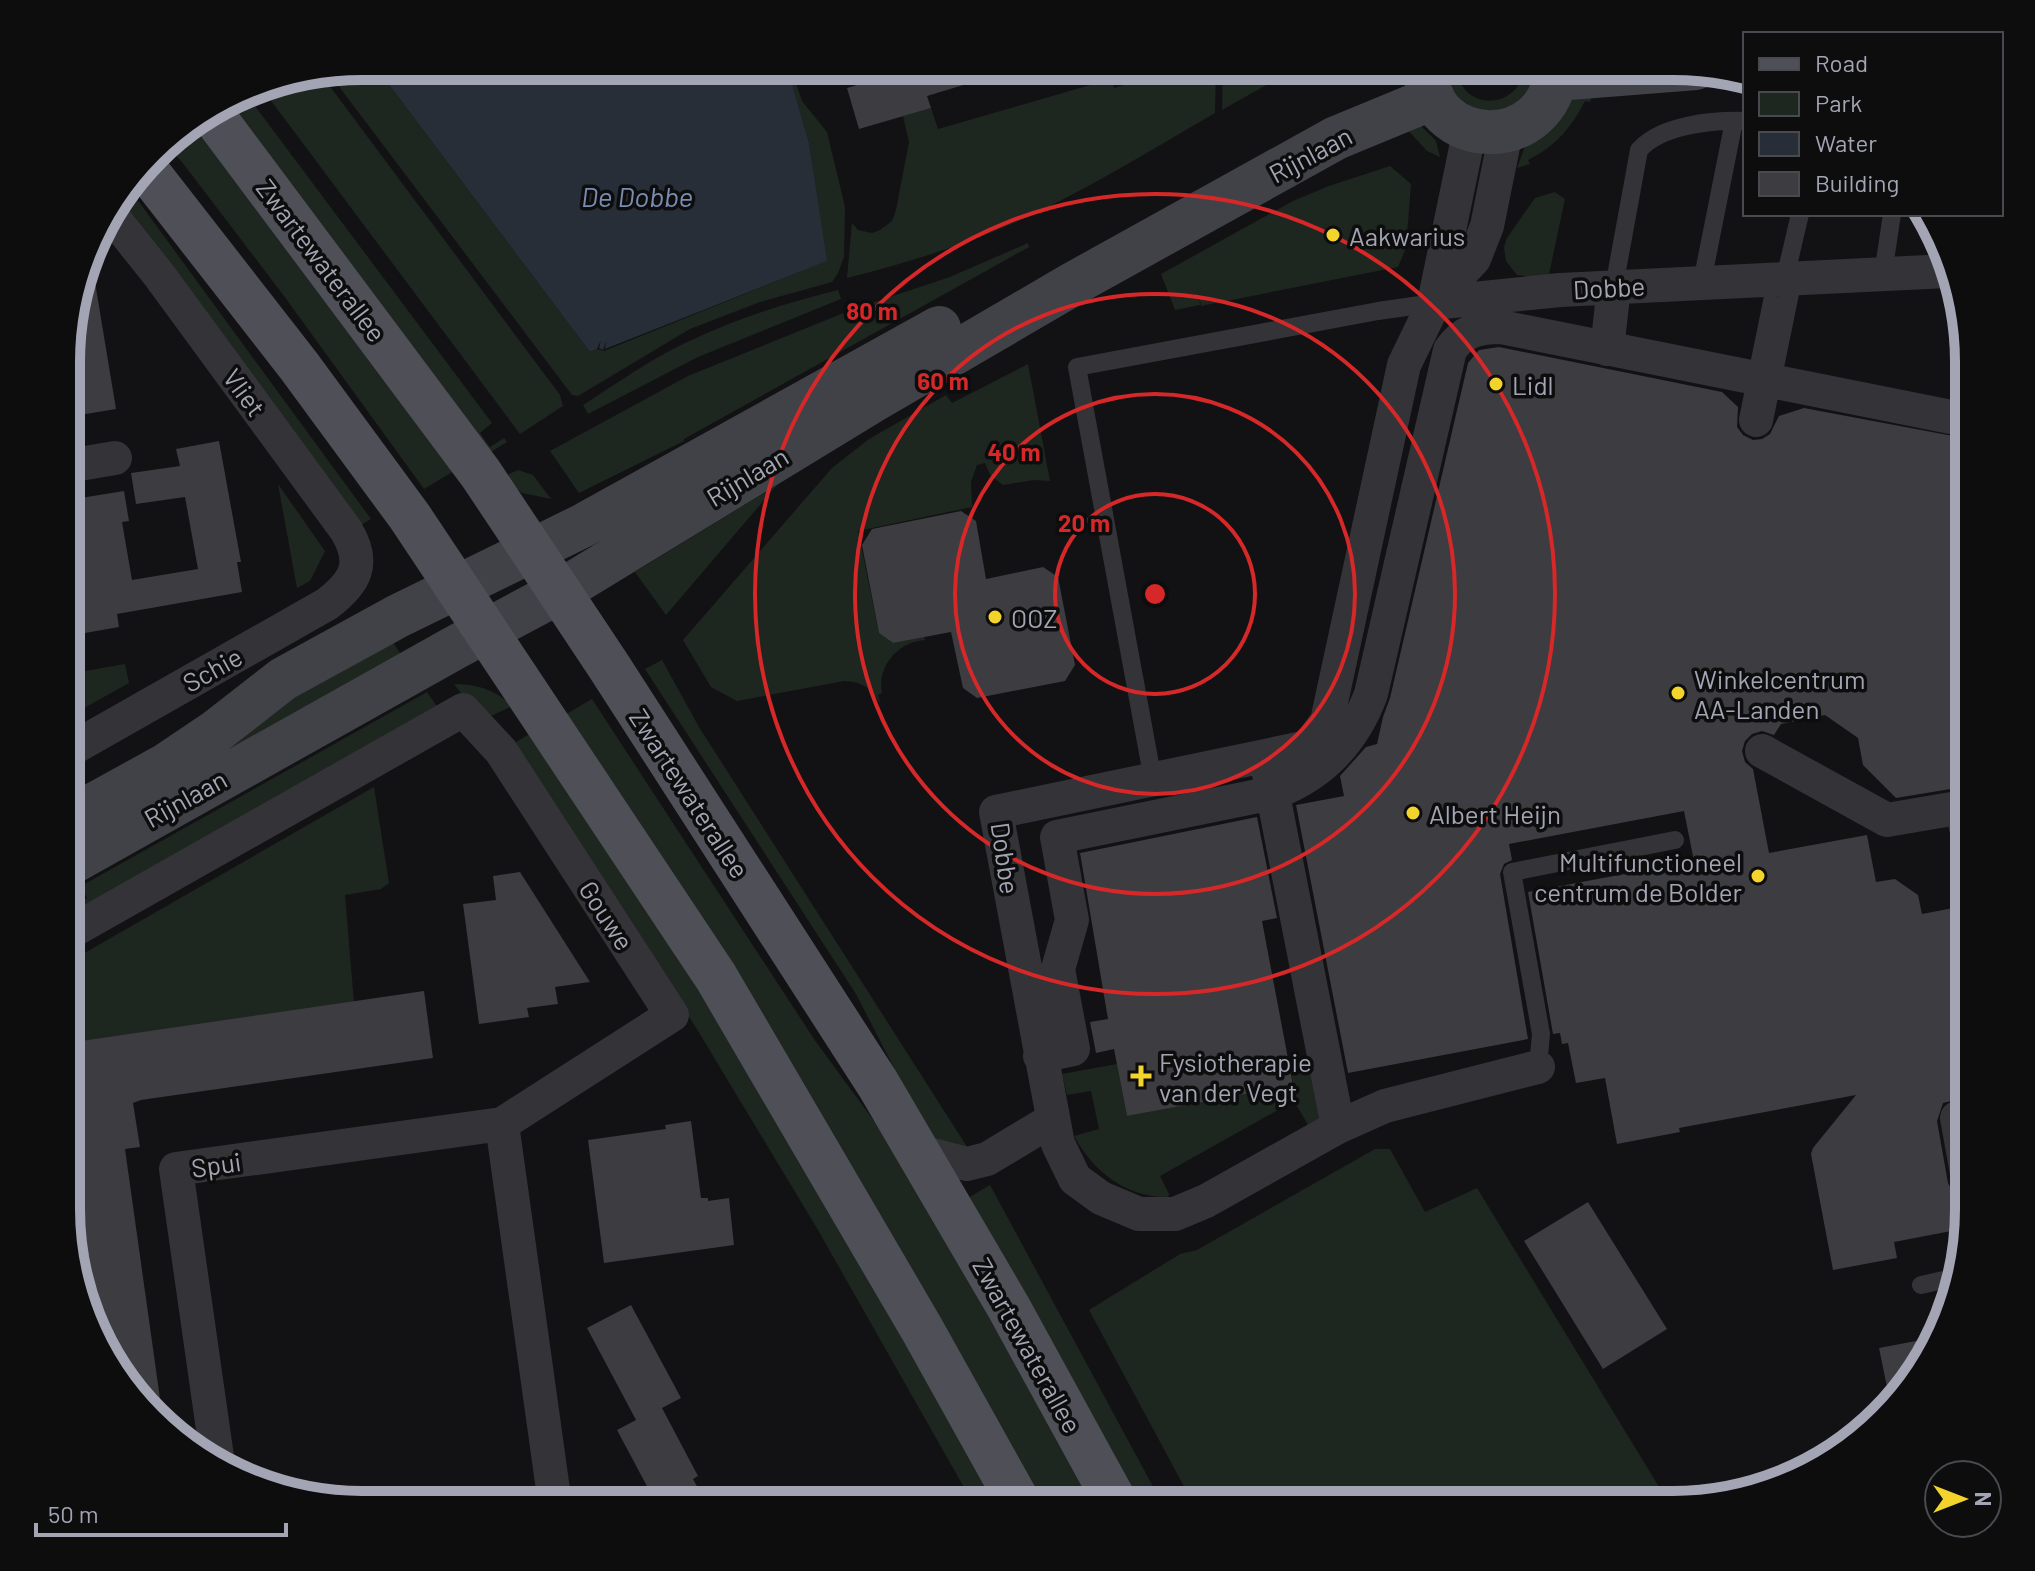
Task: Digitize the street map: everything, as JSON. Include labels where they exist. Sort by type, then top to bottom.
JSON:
[{"type":"main road","name":"Zwartewaterallee","points":[[217,121],[481,474],[533,551],[878,1084],[1009,1308],[1109,1491]]},
{"type":"main road","points":[[151,175],[299,366],[410,517],[716,977],[923,1331],[1012,1491]]},
{"type":"street","name":"Rijnlaan","points":[[81,812],[166,765],[215,732],[283,679],[398,616],[533,551],[1178,198],[1347,102],[1380,86],[1415,81]]},
{"type":"street","name":"Rijnlaan","points":[[81,857],[559,592],[861,408],[1071,285],[1336,138],[1424,81]]},
{"type":"street","points":[[1428,81],[1448,117],[1488,130],[1529,121],[1547,103],[1554,81]]},
{"type":"street","points":[[1328,753],[1327,721],[1404,365],[1434,303],[1488,130]]},
{"type":"street","name":"Vliet","points":[[117,222],[346,530],[357,550],[355,573],[351,581]]},
{"type":"street","name":"Dobbe","points":[[1434,303],[1560,290],[1940,271]]},
{"type":"street","points":[[1756,420],[1785,278]]},
{"type":"street","points":[[1607,349],[1614,287]]},
{"type":"street","points":[[1434,303],[1444,329],[1457,339]]},
{"type":"street","points":[[1040,1056],[1073,1049],[1058,969],[1072,920],[1057,837],[1273,793],[1293,786],[1317,772],[1328,753],[1349,740],[1362,719],[1371,694],[1450,350],[1457,339],[1476,329],[1501,327],[1955,418]]},
{"type":"street","points":[[80,464],[115,458]]},
{"type":"street","name":"Schie","points":[[80,744],[327,604],[351,581]]},
{"type":"street","name":"Gouwe","points":[[81,926],[463,710],[501,751],[672,1015],[502,1124]]},
{"type":"street","points":[[1762,751],[1887,820],[1954,809]]},
{"type":"street","name":"Dobbe","points":[[1328,753],[1266,758],[996,812],[1052,1120],[1058,1144],[1075,1179],[1101,1198],[1139,1214],[1175,1214],[1206,1201],[1338,1127],[1385,1106],[1538,1067]]},
{"type":"street","points":[[1266,758],[1338,1127]]},
{"type":"street","points":[[917,1151],[967,1164],[987,1159],[1052,1120]]},
{"type":"street","points":[[502,1124],[553,1490]]},
{"type":"street","name":"Spui","points":[[216,1450],[176,1169],[502,1124]]},
{"type":"lane","points":[[1614,287],[1639,150],[1649,138],[1673,128],[1740,121],[1702,282]]},
{"type":"lane","points":[[1785,278],[1800,216]]},
{"type":"lane","points":[[1883,274],[1892,216]]},
{"type":"lane","points":[[1153,780],[1077,367],[1434,303]]},
{"type":"lane","points":[[1538,1067],[1541,1034],[1512,872],[1675,840]]},
{"type":"lane","points":[[1921,1285],[1946,1280]]},
{"type":"green space","points":[[386,80],[590,352],[597,349],[604,351],[826,261],[809,143],[791,80],[795,80],[802,101],[827,132],[845,207],[844,257],[832,282],[760,302],[690,329],[578,396],[572,395],[335,81]]},
{"type":"green space","points":[[1106,81],[1112,81],[1114,88],[1138,81],[1216,81],[1215,113],[1083,189],[1015,223],[944,250],[847,278],[852,223],[858,230],[872,233],[892,221],[896,210],[909,142],[903,116],[931,108],[938,129]]},
{"type":"green space","points":[[1223,81],[1274,81],[1222,110]]},
{"type":"green space","points":[[1449,81],[1460,81],[1467,92],[1489,101],[1512,93],[1520,81],[1533,81],[1530,91],[1507,110],[1477,111],[1453,93]]},
{"type":"green space","points":[[327,82],[560,395],[563,406],[520,434],[268,96]]},
{"type":"green space","points":[[1593,94],[1590,102],[1585,101],[1555,142],[1528,160],[1530,164],[1517,168],[1525,146],[1569,101],[1577,96]]},
{"type":"green space","points":[[252,102],[492,423],[480,433],[490,447],[504,438],[507,442],[486,455],[231,112]]},
{"type":"green space","points":[[1420,125],[1436,141],[1440,157],[1427,151],[1404,126]]},
{"type":"green space","points":[[201,130],[454,471],[424,489],[173,153]]},
{"type":"green space","points":[[1390,166],[1411,184],[1406,248],[1398,267],[1201,306],[1198,288],[1200,305],[1175,310],[1161,274],[1293,201]]},
{"type":"green space","points":[[1555,192],[1565,199],[1548,279],[1517,275],[1506,261],[1504,247],[1507,238],[1535,198]]},
{"type":"green space","points":[[134,196],[371,519],[361,525],[125,209]]},
{"type":"green space","points":[[1028,243],[1029,247],[684,441],[579,493],[550,451],[688,376],[851,310],[950,277]]},
{"type":"green space","points":[[838,290],[841,299],[698,357],[588,414],[583,405],[685,343],[760,313]]},
{"type":"green space","points":[[1028,364],[1050,481],[1003,485],[990,475],[985,463],[977,465],[971,482],[972,507],[858,531],[879,633],[893,643],[924,637],[925,640],[906,645],[886,665],[881,683],[882,693],[878,695],[881,705],[866,687],[850,681],[737,701],[711,687],[683,640],[832,468],[869,439],[946,395],[952,403]]},
{"type":"green space","points":[[518,470],[533,475],[551,499],[522,493],[502,477]]},
{"type":"green space","points":[[278,484],[325,551],[310,581],[297,588]]},
{"type":"green space","points":[[777,485],[666,615],[635,572]]},
{"type":"green space","points":[[390,638],[402,656],[233,751],[81,823]]},
{"type":"green space","points":[[662,660],[699,727],[971,1153],[930,1138],[856,994],[645,669]]},
{"type":"green space","points":[[125,664],[129,683],[80,710],[80,672]]},
{"type":"green space","points":[[454,684],[486,689],[512,706],[491,716],[464,697]]},
{"type":"green space","points":[[427,692],[438,708],[81,913],[81,902],[87,898],[81,886]]},
{"type":"green space","points":[[592,699],[814,1039],[898,1154],[1088,1491],[1030,1491],[563,716]]},
{"type":"green space","points":[[531,733],[714,1014],[991,1490],[966,1490],[818,1230],[695,1026],[513,744]]},
{"type":"green space","points":[[374,787],[389,883],[381,889],[345,895],[354,1003],[81,1041],[81,955]]},
{"type":"green space","points":[[1117,1064],[1127,1116],[1293,1084],[1291,1071],[1315,1067],[1319,1119],[1308,1125],[1294,1101],[1160,1176],[1168,1197],[1138,1193],[1112,1180],[1082,1149],[1074,1136],[1099,1129],[1091,1091],[1067,1095],[1062,1074]]},
{"type":"green space","points":[[1375,1149],[1390,1149],[1425,1212],[1477,1188],[1661,1491],[1186,1491],[1089,1310],[1180,1254],[1197,1250]]},
{"type":"green space","points":[[990,1185],[1155,1491],[1129,1491],[966,1199]]},
{"type":"water","name":"De Dobbe","points":[[386,80],[791,80],[809,143],[827,261],[605,349],[606,341],[603,350],[599,348],[601,340],[597,349],[590,352]]},
{"type":"building","points":[[872,80],[978,80],[927,96],[931,108],[859,129],[847,88]]},
{"type":"building","points":[[94,275],[116,409],[80,415],[82,325]]},
{"type":"building","name":"Winkelcentrum AA-Landen","points":[[1499,347],[1722,392],[1738,407],[1737,427],[1743,435],[1753,440],[1770,434],[1779,416],[1804,408],[1955,436],[1955,788],[1896,798],[1863,765],[1858,738],[1825,715],[1781,724],[1774,735],[1762,731],[1752,734],[1745,741],[1742,751],[1745,762],[1753,769],[1769,853],[1867,835],[1876,882],[1895,879],[1918,895],[1922,914],[1954,908],[1954,1100],[1943,1103],[1937,1121],[1948,1183],[1954,1193],[1954,1231],[1894,1242],[1897,1258],[1833,1270],[1811,1154],[1856,1095],[1679,1128],[1680,1132],[1617,1144],[1605,1078],[1576,1083],[1568,1043],[1562,1044],[1560,1033],[1553,1034],[1528,892],[1694,861],[1684,811],[1509,844],[1512,860],[1504,864],[1500,874],[1528,1039],[1348,1073],[1296,805],[1344,796],[1340,776],[1366,747],[1377,744],[1468,363],[1479,350]]},
{"type":"building","points":[[219,441],[241,562],[237,562],[242,592],[117,614],[119,627],[80,634],[80,498],[124,491],[129,521],[122,522],[132,580],[198,569],[185,497],[136,504],[131,473],[180,466],[176,449]]},
{"type":"building","points":[[961,511],[976,521],[986,579],[1043,567],[1058,577],[1075,665],[1065,681],[977,698],[963,688],[951,632],[893,643],[879,633],[862,545],[872,529]]},
{"type":"building","points":[[1257,817],[1277,918],[1262,921],[1293,1085],[1127,1116],[1114,1049],[1096,1053],[1090,1022],[1108,1019],[1080,853]]},
{"type":"building","points":[[520,872],[590,982],[555,987],[558,1004],[527,1008],[529,1017],[479,1024],[463,904],[496,900],[493,876]]},
{"type":"building","points":[[424,991],[433,1058],[133,1103],[140,1147],[125,1149],[161,1406],[138,1381],[109,1334],[85,1264],[81,1227],[81,1041]]},
{"type":"building","points":[[691,1121],[701,1198],[708,1198],[708,1201],[729,1198],[734,1245],[604,1263],[588,1140],[666,1129],[665,1125]]},
{"type":"building","points":[[1588,1202],[1667,1329],[1603,1369],[1524,1241]]},
{"type":"building","points":[[631,1305],[681,1398],[662,1408],[698,1476],[693,1479],[699,1490],[649,1490],[617,1430],[636,1420],[587,1328]]},
{"type":"building","points":[[1923,1340],[1888,1392],[1879,1348]]},
{"type":"place","name":"Aakwarius","points":[[1333,235]]},
{"type":"place","name":"Lidl","points":[[1496,384]]},
{"type":"place","name":"OOZ","points":[[995,617]]},
{"type":"place","name":"Winkelcentrum AA-Landen","points":[[1678,693]]},
{"type":"place","name":"Albert Heijn","points":[[1413,813]]},
{"type":"place","name":"Multifunctioneel centrum de Bolder","points":[[1758,876]]},
{"type":"place","name":"Fysiotherapie van der Vegt","points":[[1141,1076]]}]
